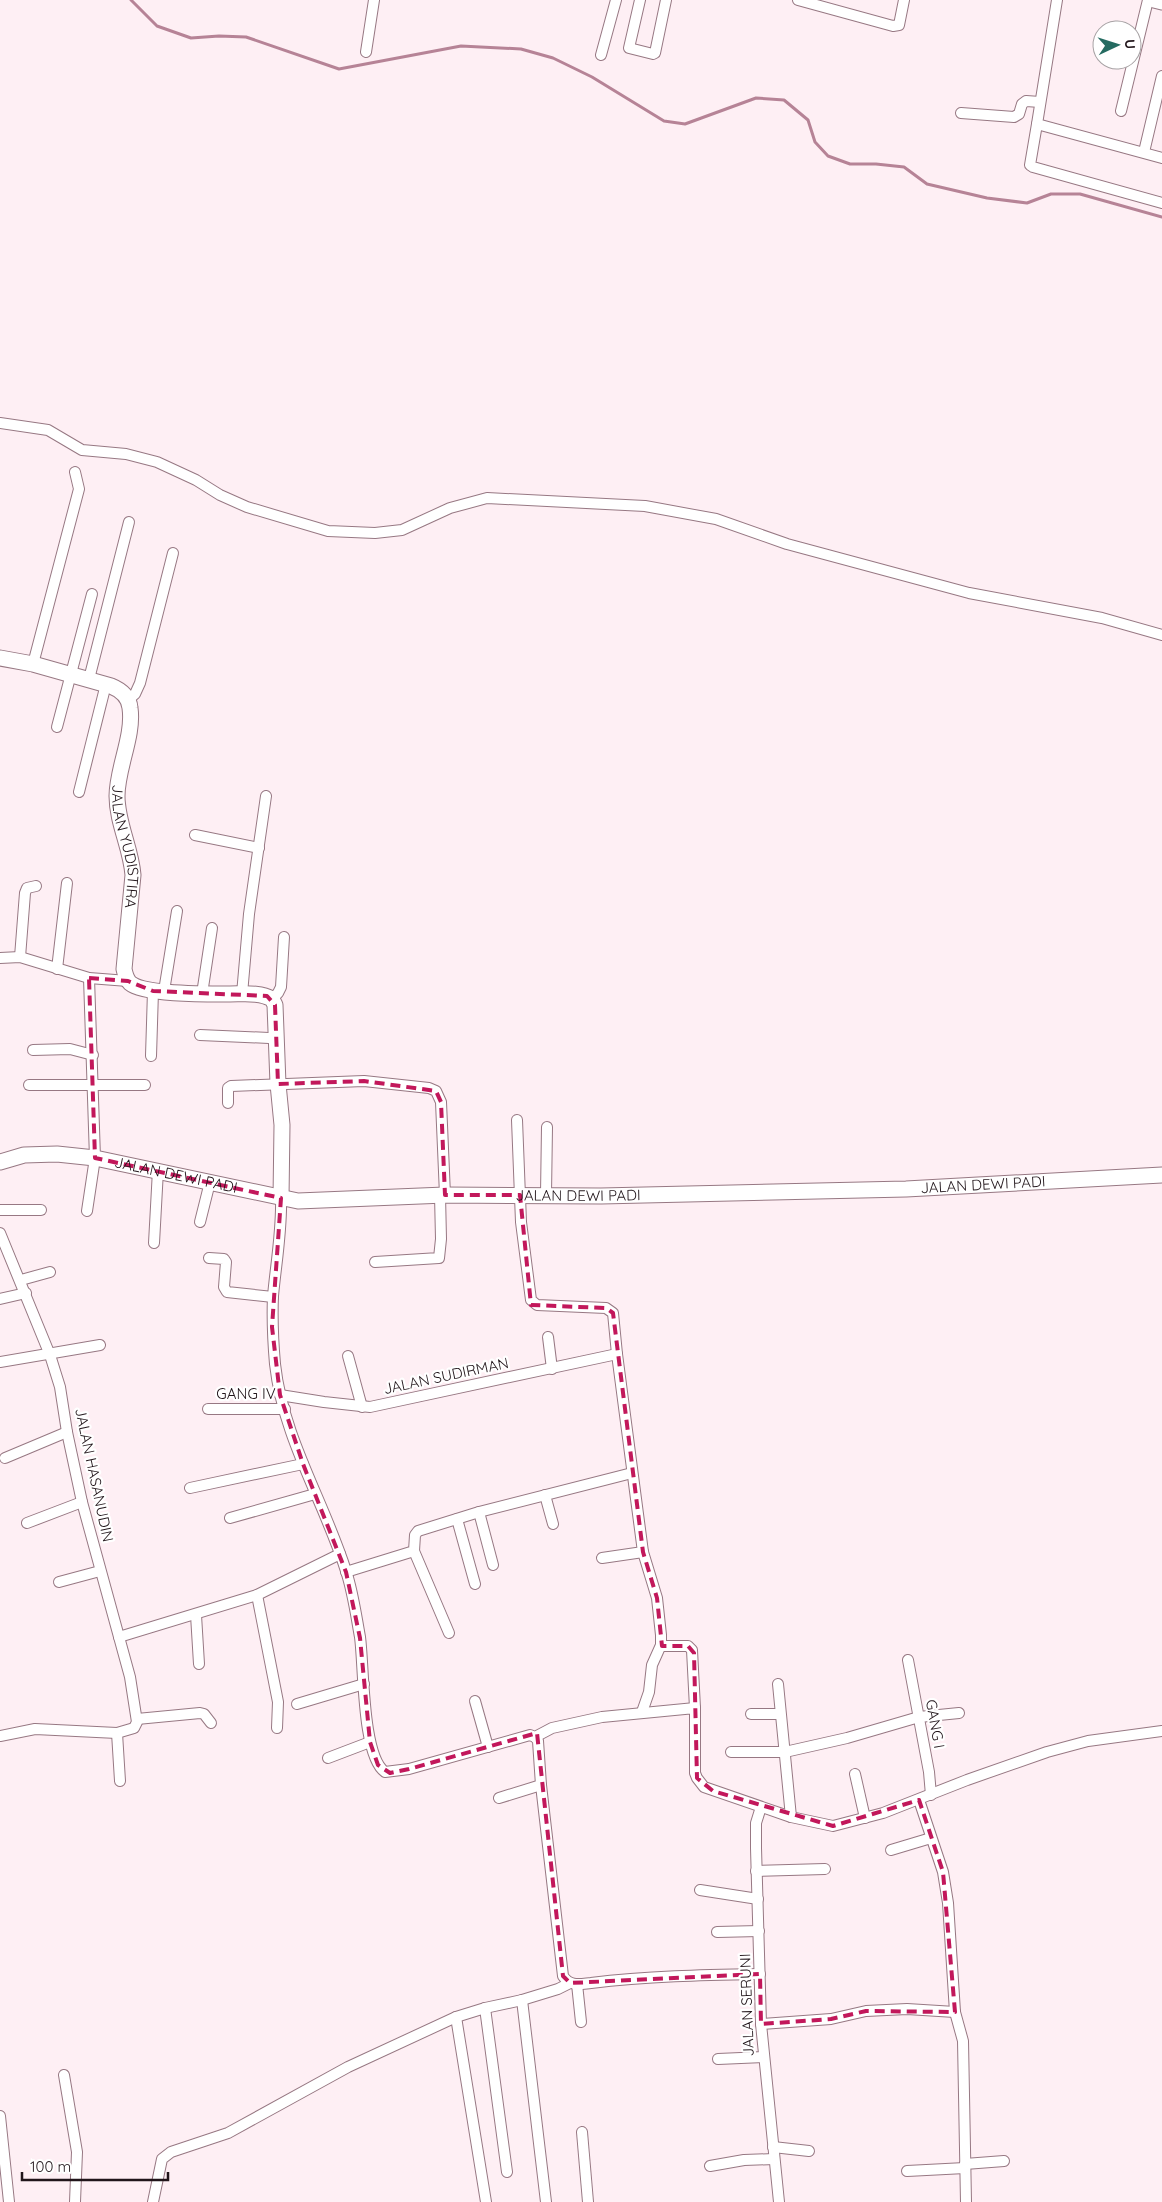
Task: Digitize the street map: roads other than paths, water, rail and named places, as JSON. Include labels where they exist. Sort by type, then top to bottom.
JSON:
[{"type":"street","points":[[366,52],[374,0]]},
{"type":"street","points":[[601,55],[616,0]]},
{"type":"street","points":[[640,0],[629,48],[653,54],[655,53],[666,0]]},
{"type":"street","points":[[798,0],[893,26],[899,25],[904,0]]},
{"type":"street","points":[[1057,0],[1030,164],[1033,167],[1162,203]]},
{"type":"street","points":[[1122,111],[1156,1]]},
{"type":"street","points":[[1144,152],[1162,76]]},
{"type":"street","points":[[960,113],[1014,118],[1019,114],[1022,104],[1026,102],[1040,102]]},
{"type":"street","points":[[1037,124],[1162,158]]},
{"type":"street","points":[[0,423],[48,430],[82,450],[126,454],[157,462],[247,507],[328,531],[375,533],[402,530],[450,508],[487,498],[645,506],[716,519],[787,544],[969,593],[1102,618],[1162,635]]},
{"type":"street","points":[[32,664],[79,489],[75,472]]},
{"type":"street","points":[[89,680],[129,522]]},
{"type":"street","points":[[0,658],[32,664],[106,684],[118,689],[128,700],[136,694],[140,683],[173,554]]},
{"type":"street","points":[[57,727],[92,594]]},
{"type":"street","points":[[79,792],[106,684]]},
{"type":"street","name":"JALAN YUDISTIRA","points":[[128,700],[130,720],[117,796],[122,829],[132,861],[134,875],[124,969],[128,981]]},
{"type":"street","points":[[242,994],[249,914],[266,796]]},
{"type":"street","points":[[195,835],[259,848]]},
{"type":"street","points":[[57,970],[67,883]]},
{"type":"street","points":[[20,957],[25,893],[27,888],[36,886]]},
{"type":"street","points":[[151,1056],[158,991],[177,911]]},
{"type":"street","points":[[202,994],[212,928]]},
{"type":"street","points":[[272,999],[281,987],[284,937]]},
{"type":"street","points":[[0,958],[20,957],[57,970],[90,978],[128,981],[137,986],[158,991],[202,994],[259,994],[272,999],[275,1005],[278,1084],[282,1125],[280,1244],[273,1297],[273,1334],[280,1395],[302,1464],[346,1572],[360,1638],[370,1742],[378,1765],[385,1772],[390,1772],[488,1748],[530,1735],[535,1737],[538,1741],[541,1785],[563,1976],[574,1983],[580,2022]]},
{"type":"street","points":[[87,1211],[95,1158],[90,978]]},
{"type":"street","points":[[200,1035],[276,1040]]},
{"type":"street","points":[[33,1050],[70,1049],[93,1054]]},
{"type":"street","points":[[228,1103],[228,1088],[231,1086],[364,1081],[429,1088],[436,1091],[441,1102],[442,1195],[439,1258],[375,1262]]},
{"type":"street","points":[[29,1085],[145,1085]]},
{"type":"street","points":[[517,1120],[521,1222],[531,1300],[537,1305],[611,1309],[613,1312],[643,1552],[657,1598],[661,1646],[652,1664],[649,1692],[642,1712]]},
{"type":"street","points":[[546,1194],[547,1127]]},
{"type":"street","name":"JALAN DEWI PADI","points":[[0,1162],[15,1157],[32,1155],[57,1154],[95,1158],[158,1170],[298,1202],[442,1195],[546,1194],[610,1196],[906,1189],[1162,1176]]},
{"type":"street","points":[[154,1243],[158,1170]]},
{"type":"street","points":[[200,1222],[210,1182]]},
{"type":"street","points":[[0,1210],[41,1210]]},
{"type":"street","name":"JALAN HASANUDIN","points":[[0,1234],[26,1293],[60,1387],[67,1432],[82,1502],[130,1677],[136,1723]]},
{"type":"street","points":[[209,1258],[224,1259],[226,1262],[224,1287],[227,1292],[273,1297]]},
{"type":"street","points":[[20,1280],[50,1272]]},
{"type":"street","points":[[0,1299],[26,1293]]},
{"type":"street","points":[[548,1337],[552,1369]]},
{"type":"street","points":[[0,1362],[100,1345]]},
{"type":"street","name":"JALAN SUDIRMAN","points":[[280,1395],[362,1407],[617,1354]]},
{"type":"street","points":[[348,1356],[362,1407]]},
{"type":"street","name":"GANG IV","points":[[208,1409],[284,1409]]},
{"type":"street","points":[[5,1458],[67,1432]]},
{"type":"street","points":[[190,1488],[302,1464]]},
{"type":"street","points":[[449,1633],[414,1551],[414,1535],[418,1531],[479,1512],[632,1473]]},
{"type":"street","points":[[230,1518],[315,1494]]},
{"type":"street","points":[[546,1495],[553,1524]]},
{"type":"street","points":[[26,1523],[82,1502]]},
{"type":"street","points":[[479,1512],[493,1565]]},
{"type":"street","points":[[458,1519],[474,1584]]},
{"type":"street","points":[[346,1572],[414,1551]]},
{"type":"street","points":[[602,1558],[643,1552]]},
{"type":"street","points":[[119,1637],[257,1595],[340,1554]]},
{"type":"street","points":[[59,1582],[100,1571]]},
{"type":"street","points":[[257,1595],[278,1702],[277,1728]]},
{"type":"street","points":[[196,1615],[199,1664]]},
{"type":"street","points":[[661,1646],[688,1646],[692,1650],[697,1778],[704,1786],[713,1791],[761,1807],[833,1826],[865,1818],[919,1800],[967,1780],[1060,1748],[1123,1735],[1162,1731]]},
{"type":"street","name":"GANG I","points":[[908,1660],[931,1795]]},
{"type":"street","points":[[297,1704],[364,1684]]},
{"type":"street","points":[[778,1684],[791,1816]]},
{"type":"street","points":[[475,1701],[488,1748]]},
{"type":"street","points":[[535,1737],[552,1728],[602,1717],[695,1708]]},
{"type":"street","points":[[0,1736],[35,1729],[117,1733],[136,1723],[200,1713],[204,1714],[211,1723]]},
{"type":"street","points":[[731,1752],[785,1752],[847,1738],[919,1717],[959,1713]]},
{"type":"street","points":[[751,1714],[780,1714]]},
{"type":"street","points":[[117,1733],[120,1781]]},
{"type":"street","points":[[328,1758],[370,1742]]},
{"type":"street","points":[[855,1774],[865,1818]]},
{"type":"street","points":[[499,1798],[541,1785]]},
{"type":"street","points":[[919,1800],[943,1872],[948,1903],[955,2012],[963,2041],[966,2202]]},
{"type":"street","name":"JALAN SERUNI","points":[[761,1807],[756,1823],[761,2024],[779,2202]]},
{"type":"street","points":[[891,1850],[931,1838]]},
{"type":"street","points":[[756,1871],[825,1869]]},
{"type":"street","points":[[700,1890],[758,1899]]},
{"type":"street","points":[[717,1932],[759,1931]]},
{"type":"street","points":[[153,2202],[162,2159],[171,2152],[228,2133],[348,2067],[456,2017],[484,2008],[522,2000],[574,1983],[641,1976],[760,1974]]},
{"type":"street","points":[[522,2000],[546,2202]]},
{"type":"street","points":[[484,2008],[507,2172]]},
{"type":"street","points":[[761,2024],[831,2019],[866,2011],[907,2009],[955,2012]]},
{"type":"street","points":[[456,2017],[486,2202]]},
{"type":"street","points":[[718,2058],[764,2057]]},
{"type":"street","points":[[64,2075],[77,2152],[75,2202]]},
{"type":"street","points":[[0,2116],[9,2202]]},
{"type":"street","points":[[582,2132],[588,2202]]},
{"type":"street","points":[[773,2147],[809,2151]]},
{"type":"street","points":[[710,2166],[744,2160],[774,2159]]},
{"type":"street","points":[[907,2172],[1004,2161]]},
{"type":"waterway","points":[[131,0],[157,26],[191,38],[246,37],[339,69],[461,46],[521,49],[553,58],[592,77],[664,121],[685,124],[756,98],[784,100],[808,120],[815,142],[828,156],[850,164],[904,167],[927,184],[987,198],[1027,203],[1051,194],[1080,194],[1162,217]]}]
